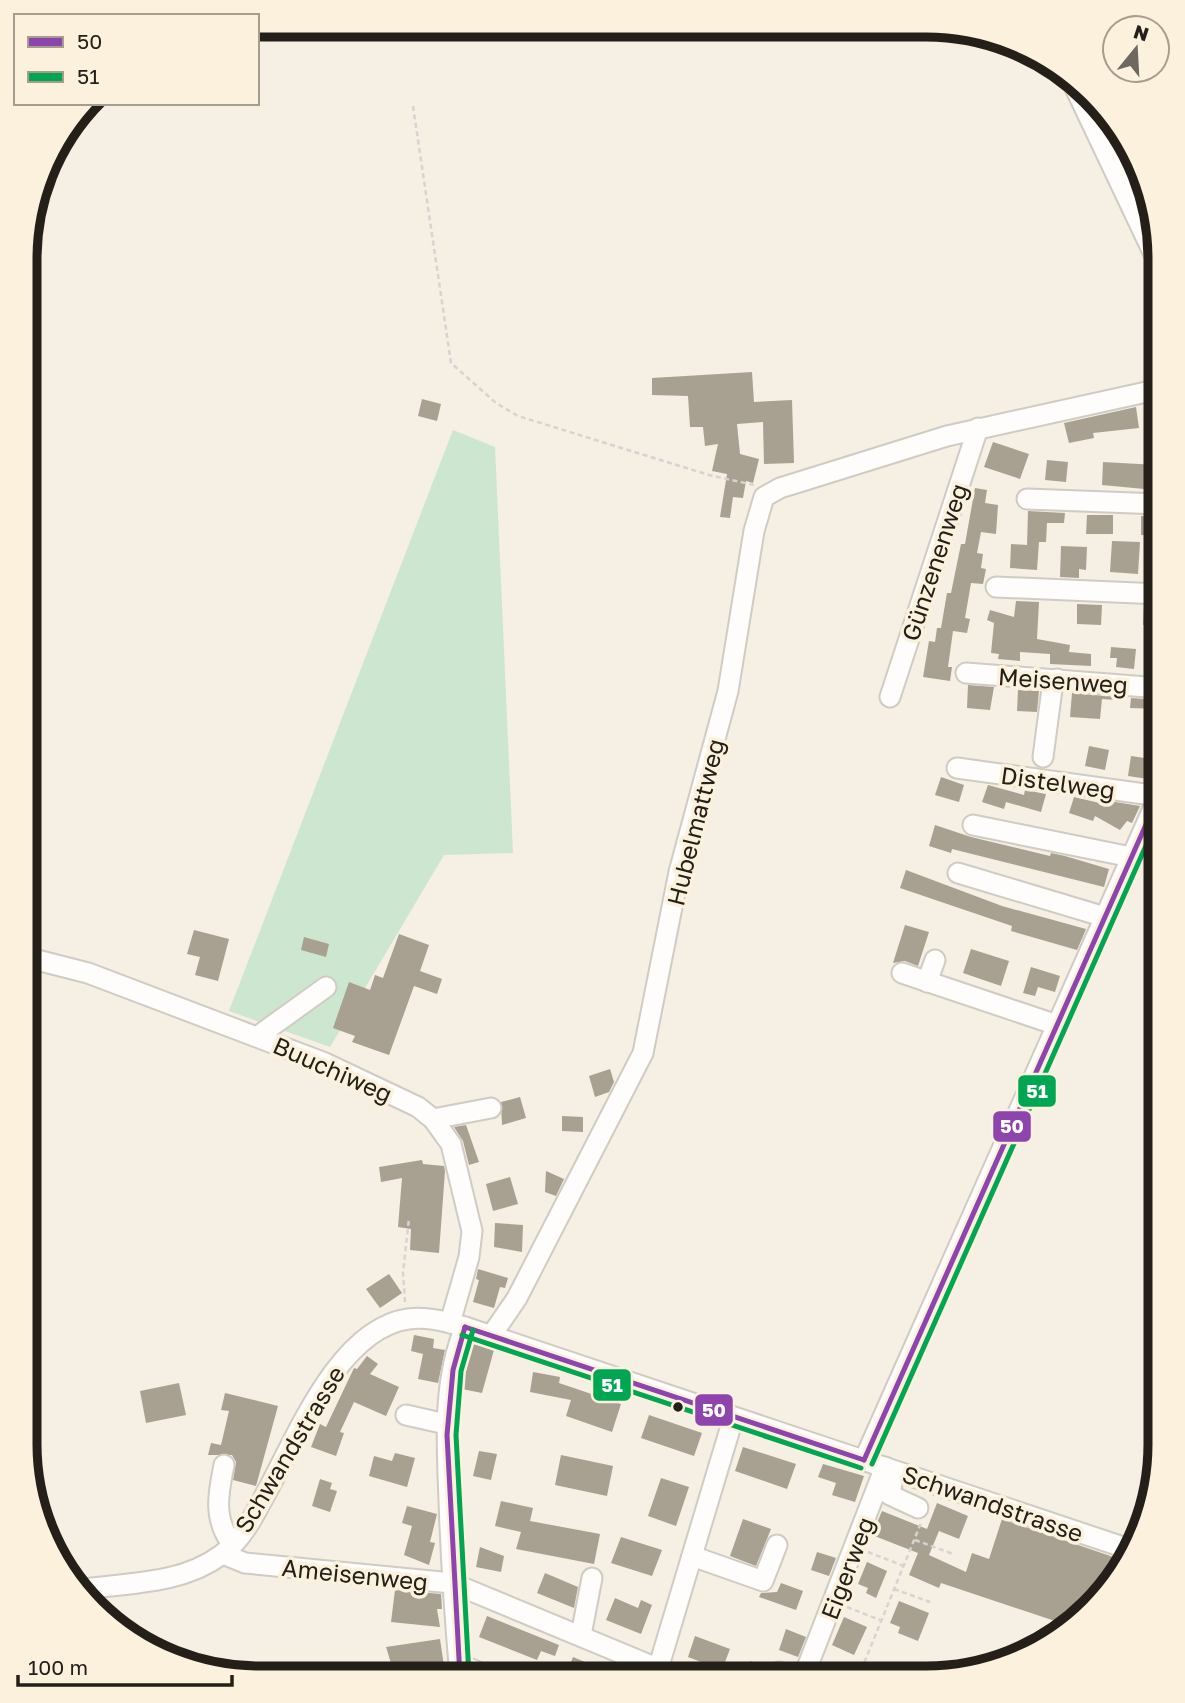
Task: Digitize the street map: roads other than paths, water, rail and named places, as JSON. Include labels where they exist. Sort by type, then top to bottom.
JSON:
[{"type":"street","points":[[1081,100],[1147,239]]},
{"type":"street","points":[[978,428],[1148,392]]},
{"type":"street","name":"Hubelmattweg","points":[[491,1336],[517,1298],[643,1053],[680,872],[728,691],[757,517],[764,497],[769,492],[978,428]]},
{"type":"street","name":"Günzenenweg","points":[[890,696],[978,428]]},
{"type":"street","points":[[1027,499],[1148,504]]},
{"type":"street","points":[[996,587],[1148,593]]},
{"type":"street","name":"Meisenweg","points":[[966,673],[1148,687]]},
{"type":"street","points":[[1044,757],[1052,689],[1057,679]]},
{"type":"street","name":"Distelweg","points":[[957,768],[1148,792]]},
{"type":"street","points":[[864,1460],[1148,820]]},
{"type":"street","points":[[973,825],[1131,857]]},
{"type":"street","points":[[958,873],[1105,917]]},
{"type":"street","name":"Buuchiweg","points":[[37,960],[88,973],[258,1036],[371,1084],[418,1107],[433,1119],[451,1144],[472,1231],[446,1424],[452,1583],[460,1666]]},
{"type":"street","points":[[927,982],[934,960]]},
{"type":"street","points":[[902,973],[1057,1025]]},
{"type":"street","points":[[258,1036],[326,987]]},
{"type":"street","points":[[433,1119],[491,1108]]},
{"type":"street","name":"Schwandstrasse","points":[[90,1588],[175,1576],[203,1566],[228,1549],[253,1516],[321,1393],[349,1350],[377,1329],[408,1319],[458,1325],[1122,1547]]},
{"type":"street","points":[[406,1415],[446,1424]]},
{"type":"street","points":[[661,1659],[733,1419]]},
{"type":"street","points":[[224,1465],[218,1512],[228,1549]]},
{"type":"street","points":[[890,1468],[890,1495],[920,1513]]},
{"type":"street","name":"Eigerweg","points":[[801,1666],[834,1602],[855,1546],[890,1468]]},
{"type":"street","points":[[692,1556],[763,1581],[777,1545]]},
{"type":"street","name":"Ameisenweg","points":[[228,1549],[244,1563],[452,1583],[653,1666]]},
{"type":"street","points":[[581,1635],[592,1578]]}]
